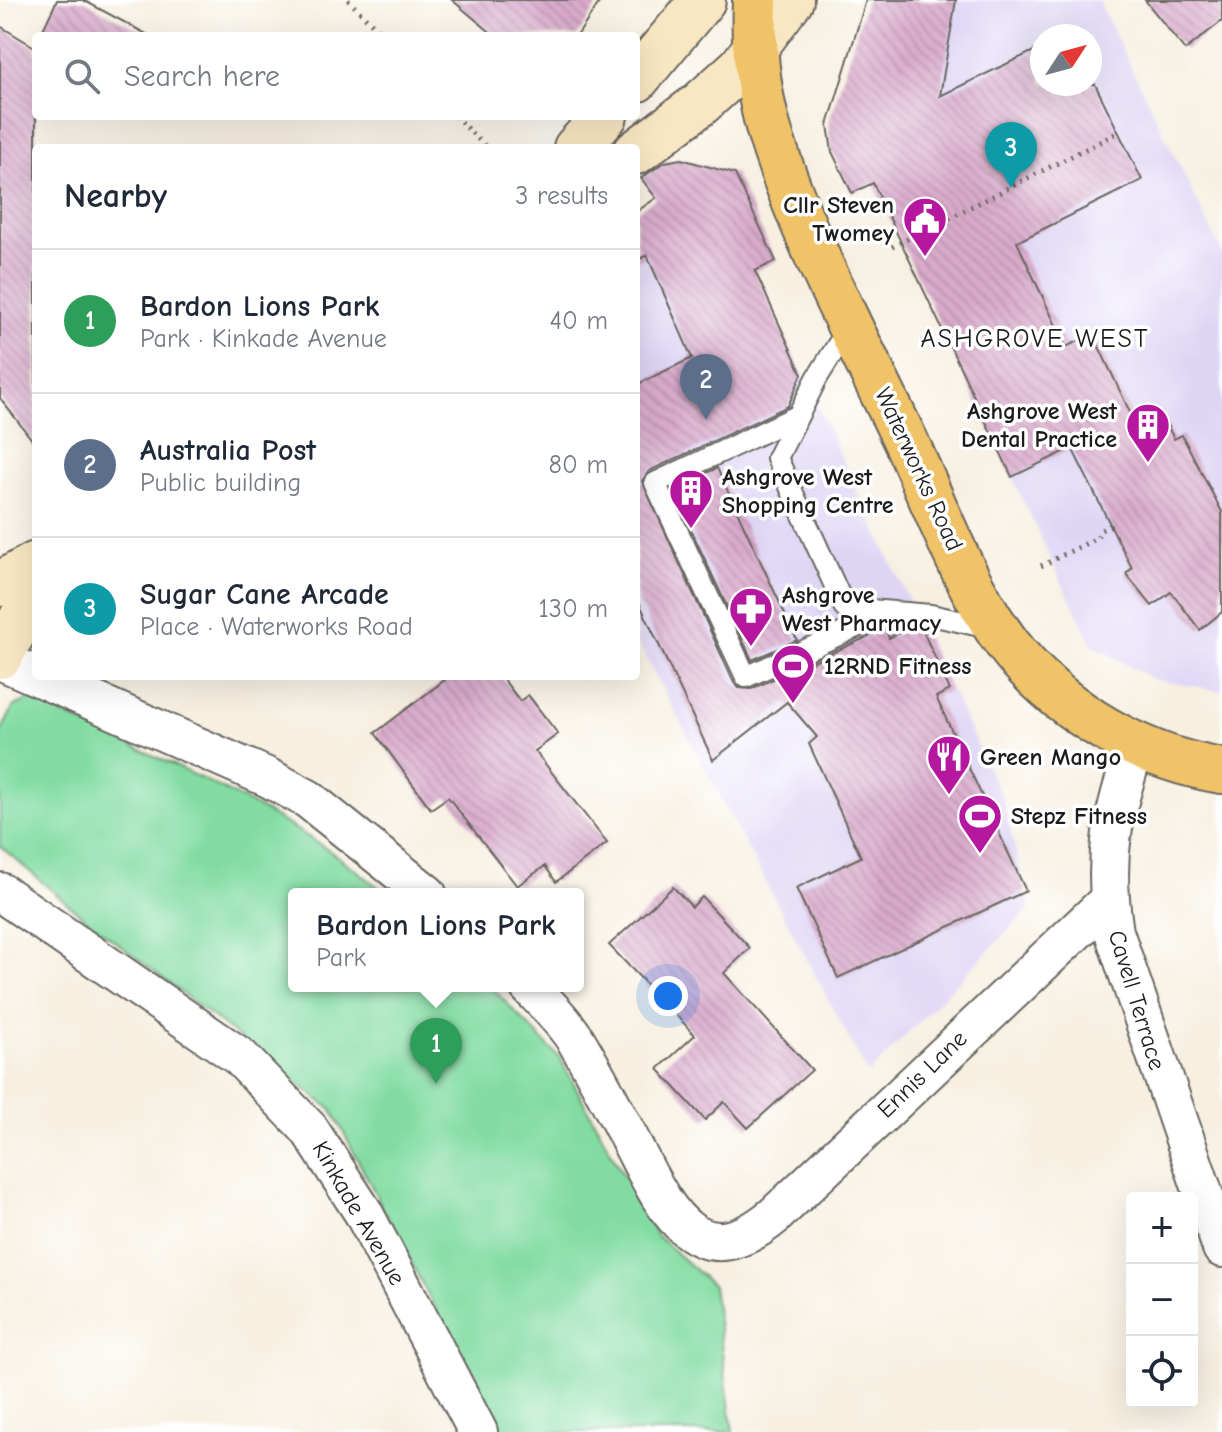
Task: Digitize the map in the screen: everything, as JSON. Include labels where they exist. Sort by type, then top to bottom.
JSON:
[{"type":"main road","points":[[640,75],[703,0]]},
{"type":"main road","name":"Waterworks Road","points":[[755,0],[754,51],[772,139],[850,325],[998,630],[1053,694],[1136,745],[1222,771]]},
{"type":"main road","points":[[640,149],[715,91],[754,51],[791,0]]},
{"type":"main road","points":[[580,144],[601,120]]},
{"type":"main road","points":[[0,584],[32,566]]},
{"type":"main road","points":[[0,658],[32,600]]},
{"type":"street","points":[[0,658],[32,672]]},
{"type":"street","points":[[49,680],[267,777],[308,799],[419,888]]},
{"type":"street","name":"Cavell Terrace","points":[[1136,745],[1113,814],[1109,900],[1124,966],[1222,1248]]},
{"type":"street","name":"Kinkade Avenue","points":[[0,892],[240,1057],[309,1129],[363,1212],[478,1432]]},
{"type":"street","name":"Ennis Lane","points":[[534,992],[575,1038],[662,1204],[705,1238],[732,1241],[754,1231],[774,1216],[1109,900]]},
{"type":"lane","points":[[850,325],[797,416],[777,458],[845,608],[885,614],[931,615],[998,630]]},
{"type":"lane","points":[[797,416],[655,483],[746,677],[885,614]]},
{"type":"path","points":[[348,0],[380,32]]},
{"type":"path","points":[[459,120],[483,144]]},
{"type":"path","points":[[892,247],[1119,132]]},
{"type":"path","points":[[1041,566],[1097,538],[1101,530],[1114,524]]},
{"type":"shaded area","points":[[891,0],[1098,0],[1222,252],[1222,691],[1155,680],[1093,646],[902,242]]},
{"type":"shaded area","points":[[673,185],[754,271],[1002,798],[1030,908],[868,1074],[640,646],[640,209]]},
{"type":"green space","points":[[31,699],[216,786],[306,836],[378,888],[288,888],[288,992],[496,992],[560,1058],[656,1235],[713,1286],[733,1432],[499,1432],[332,1110],[75,910],[0,846],[0,734],[14,706]]},
{"type":"building","points":[[57,0],[83,0],[143,32],[42,32]]},
{"type":"building","points":[[452,0],[601,0],[580,32],[490,32]]},
{"type":"building","points":[[866,0],[956,0],[940,96],[1030,53],[1030,96],[1101,96],[1142,180],[1017,242],[1066,347],[1093,334],[1136,425],[1161,413],[1174,439],[1182,435],[1222,512],[1222,612],[1200,630],[1171,592],[1152,606],[1126,574],[1132,568],[1072,448],[1012,477],[873,183],[852,193],[832,152],[828,125]]},
{"type":"building","points":[[1145,0],[1222,0],[1222,21],[1185,50]]},
{"type":"building","points":[[0,26],[32,46],[32,120],[36,120],[36,144],[32,144],[32,440],[0,398]]},
{"type":"building","points":[[681,159],[735,174],[776,261],[755,271],[802,374],[788,406],[649,471],[642,481],[734,683],[739,688],[751,689],[885,629],[889,638],[912,626],[921,627],[950,690],[936,697],[1026,891],[838,978],[796,888],[861,857],[809,744],[817,737],[787,702],[713,760],[640,605],[640,383],[692,358],[647,255],[640,259],[640,209],[656,198],[641,178],[665,162]]},
{"type":"building","points":[[717,468],[797,640],[752,660],[672,489]]},
{"type":"building","points":[[445,680],[504,680],[520,701],[528,695],[558,734],[535,751],[607,843],[556,882],[545,866],[517,886],[448,797],[431,809],[375,733]]},
{"type":"building","points":[[673,887],[692,907],[702,897],[750,948],[724,973],[812,1070],[748,1128],[724,1102],[705,1120],[658,1069],[695,1035],[609,945]]},
{"type":"place","name":"Sugar Cane Arcade","points":[[1011,188]]},
{"type":"place","name":"Cllr Steven Twomey","points":[[925,258]]},
{"type":"place","name":"Australia Post","points":[[706,420]]},
{"type":"place","name":"Ashgrove West Dental Practice","points":[[1148,464]]},
{"type":"place","name":"Ashgrove West Shopping Centre","points":[[691,530]]},
{"type":"place","name":"Ashgrove West Pharmacy","points":[[751,648]]},
{"type":"place","name":"12RND Fitness","points":[[793,705]]},
{"type":"place","name":"Green Mango","points":[[949,796]]},
{"type":"place","name":"Stepz Fitness","points":[[980,855]]},
{"type":"place","name":"Bardon Lions Park","points":[[436,1084]]},
{"type":"district","name":"ASHGROVE WEST","points":[[1035,339]]}]
